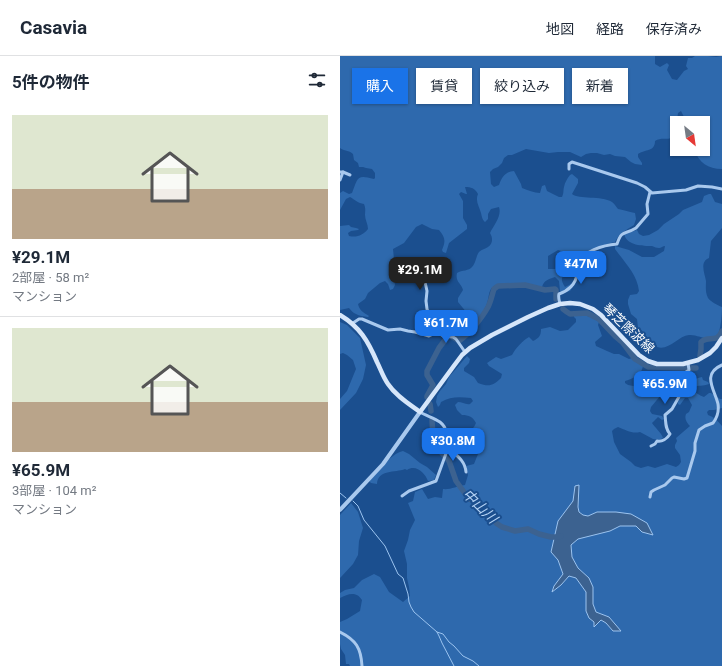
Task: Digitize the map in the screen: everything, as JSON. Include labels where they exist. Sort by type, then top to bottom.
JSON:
[{"type":"main road","name":"琴芝際波線","points":[[420,412],[465,352],[503,329],[540,311],[560,304],[580,304],[598,312],[639,355],[648,361],[657,364],[688,363],[698,360],[706,356],[716,347],[722,338]]},
{"type":"main road","points":[[340,315],[353,323],[361,331],[368,341],[384,377],[390,386],[397,394],[420,412]]},
{"type":"street","points":[[569,169],[569,164],[572,162],[637,183],[645,187],[650,192],[655,193],[686,190],[698,186],[722,189]]},
{"type":"street","points":[[340,180],[341,172],[350,174]]},
{"type":"street","points":[[560,304],[559,294],[571,288],[576,279],[577,267],[581,259],[594,250],[617,244],[623,233],[636,228],[648,214],[647,204],[650,192]]},
{"type":"street","points":[[443,261],[441,262],[436,274],[425,282],[427,291],[426,305],[435,330],[443,336],[456,339],[465,352]]},
{"type":"street","points":[[353,323],[359,319],[362,319],[388,330],[400,329],[429,336],[435,330]]},
{"type":"street","points":[[651,446],[657,441],[662,441],[670,434],[667,431],[665,415],[672,409],[685,389],[682,381],[684,374],[689,370],[688,363]]},
{"type":"street","points":[[650,497],[651,492],[665,485],[672,478],[687,478],[695,451],[695,443],[699,430],[713,423],[716,418],[718,405],[710,384],[715,368],[722,365]]},
{"type":"street","points":[[340,510],[383,464],[420,412],[428,417],[432,417],[444,426],[446,445],[461,459],[466,468],[466,472]]},
{"type":"street","points":[[402,496],[409,491],[436,481],[448,448]]},
{"type":"street","points":[[340,632],[350,637],[358,646],[362,666]]},
{"type":"shaded area","points":[[340,56],[655,56],[655,64],[660,67],[667,63],[669,65],[667,70],[672,79],[677,80],[684,71],[688,69],[686,66],[688,58],[695,56],[722,56],[722,169],[708,166],[701,161],[698,156],[710,156],[710,116],[684,116],[681,111],[678,113],[678,116],[670,116],[670,138],[657,140],[651,149],[638,154],[642,165],[635,164],[625,157],[610,154],[604,155],[591,153],[581,157],[570,152],[549,153],[526,149],[512,155],[508,155],[498,167],[490,172],[491,184],[494,187],[499,185],[506,174],[514,171],[522,188],[540,193],[542,186],[545,185],[547,191],[559,197],[562,197],[566,182],[572,174],[578,179],[578,183],[572,194],[580,197],[607,200],[613,203],[618,209],[635,213],[636,219],[634,225],[625,230],[615,242],[595,249],[578,260],[572,258],[569,259],[566,254],[558,250],[548,256],[548,269],[563,269],[568,271],[563,277],[562,282],[565,287],[571,284],[574,285],[570,291],[563,293],[560,291],[559,281],[555,277],[545,281],[542,287],[527,285],[496,285],[493,287],[490,291],[484,310],[460,338],[452,334],[441,333],[448,326],[460,325],[468,316],[458,302],[458,298],[463,290],[457,280],[457,273],[471,268],[479,252],[492,243],[490,233],[497,220],[500,210],[499,207],[491,209],[488,214],[488,219],[485,222],[482,218],[478,204],[478,194],[476,190],[465,187],[467,194],[461,192],[459,194],[463,201],[463,218],[467,225],[467,229],[449,243],[446,253],[442,250],[444,239],[439,230],[432,229],[422,224],[416,227],[404,243],[393,249],[394,259],[399,267],[398,274],[394,277],[395,285],[393,289],[390,290],[385,281],[380,283],[368,293],[365,299],[358,304],[361,310],[369,316],[357,315],[349,308],[340,310],[340,226],[349,225],[359,229],[348,233],[349,236],[355,237],[364,233],[368,229],[368,225],[365,217],[364,204],[350,197],[346,199],[340,210],[340,193],[343,191],[349,194],[352,193],[358,178],[364,177],[374,179],[375,173],[372,169],[359,167],[358,163],[354,160],[353,154],[340,148]]},
{"type":"shaded area","points":[[711,194],[715,202],[722,204],[722,228],[711,241],[709,258],[703,265],[708,298],[722,307],[721,323],[718,335],[710,339],[689,335],[666,347],[657,347],[646,339],[643,331],[638,328],[637,319],[631,314],[628,300],[630,295],[637,294],[639,291],[638,285],[633,274],[615,249],[615,246],[629,250],[642,257],[654,257],[664,251],[665,246],[658,248],[632,243],[628,241],[624,234],[637,230],[639,234],[643,236],[649,235],[658,230],[683,210],[702,202],[704,196]]},
{"type":"shaded area","points":[[574,315],[587,316],[599,322],[598,325],[602,336],[595,342],[596,346],[629,359],[632,358],[643,366],[639,374],[634,378],[625,381],[625,383],[639,387],[644,395],[654,392],[661,387],[663,388],[661,395],[651,407],[650,411],[652,414],[662,416],[664,419],[662,420],[658,417],[652,423],[663,438],[659,440],[653,439],[640,432],[632,432],[618,427],[612,431],[614,442],[620,454],[635,466],[641,468],[648,466],[655,468],[667,464],[676,467],[681,462],[680,455],[675,448],[677,441],[676,438],[690,426],[686,421],[685,416],[689,412],[692,405],[688,398],[685,398],[680,405],[678,404],[686,389],[686,382],[702,377],[703,380],[709,384],[693,388],[695,391],[704,397],[711,393],[722,399],[722,408],[709,410],[707,412],[708,415],[716,419],[722,426],[722,666],[350,666],[349,664],[346,664],[345,655],[340,644],[340,622],[360,611],[362,600],[355,594],[340,598],[340,593],[354,588],[362,580],[374,574],[380,577],[389,592],[403,602],[410,596],[407,578],[407,564],[404,551],[410,530],[415,520],[408,503],[413,501],[415,492],[422,489],[428,499],[435,497],[442,498],[443,489],[465,485],[468,475],[466,466],[474,464],[478,454],[469,446],[465,435],[474,427],[476,423],[474,419],[467,415],[462,415],[457,410],[455,405],[458,402],[470,404],[473,401],[471,398],[459,397],[448,399],[441,402],[438,407],[436,402],[437,396],[446,384],[449,377],[467,356],[470,359],[469,363],[464,368],[464,371],[474,377],[478,383],[488,385],[496,383],[501,378],[502,374],[489,366],[487,363],[496,357],[501,359],[512,355],[519,345],[527,338],[529,337],[533,341],[538,338],[541,329],[550,327],[560,331],[568,330],[576,322]],"holes":[[[578,498],[579,512],[583,515],[588,516],[597,512],[647,523],[642,532],[636,526],[620,526],[610,531],[578,539],[571,544],[572,557],[578,568],[589,578],[593,587],[593,604],[596,612],[609,617],[620,631],[613,631],[601,620],[595,626],[594,622],[589,618],[586,611],[586,592],[576,578],[569,576],[561,585],[552,591],[563,574],[558,560],[551,552],[558,521],[573,501]]]},
{"type":"shaded area","points":[[340,322],[347,325],[360,338],[366,365],[363,379],[356,393],[340,410],[340,399],[347,391],[356,369],[353,360],[343,353],[340,354]]},
{"type":"shaded area","points":[[403,451],[436,475],[434,480],[428,481],[420,470],[410,468],[407,470],[405,469],[388,472],[380,476],[377,484],[369,481],[389,459]]},
{"type":"shaded area","points":[[579,485],[578,507],[579,512],[583,515],[588,516],[597,512],[631,514],[647,523],[653,535],[642,532],[636,526],[620,526],[610,531],[578,539],[571,545],[572,557],[578,568],[589,578],[593,587],[593,604],[596,612],[609,617],[621,631],[613,631],[601,620],[594,627],[594,622],[589,618],[586,611],[586,592],[576,578],[569,576],[552,592],[554,586],[563,574],[558,560],[551,552],[558,521],[573,501],[575,486]]},
{"type":"shaded area","points":[[351,503],[358,512],[363,528],[359,541],[358,555],[353,564],[340,578],[340,515]]},
{"type":"waterway","name":"中山川","points":[[427,397],[433,385],[427,375],[427,371],[439,348],[449,335],[459,341],[471,330],[488,307],[494,289],[498,286],[525,285],[545,290],[555,289],[556,299]]},
{"type":"waterway","name":"中山川","points":[[563,309],[570,314],[587,313],[599,319],[623,343],[635,359],[648,367],[696,368]]},
{"type":"waterway","name":"中山川","points":[[700,356],[701,342],[718,337],[722,331]]},
{"type":"waterway","name":"中山川","points":[[430,404],[431,411]]},
{"type":"waterway","name":"中山川","points":[[432,420],[433,438],[440,451],[449,461],[456,481],[469,499],[476,501],[486,509],[496,523],[502,527],[515,531],[528,529],[551,537],[561,536]]},
{"type":"waterway","points":[[340,493],[346,498]]},
{"type":"waterway","points":[[353,501],[358,506],[364,520],[385,546],[398,574],[403,578],[409,602],[414,612],[437,632],[454,666]]},
{"type":"waterway","points":[[437,632],[443,634],[463,656],[479,666]]}]
